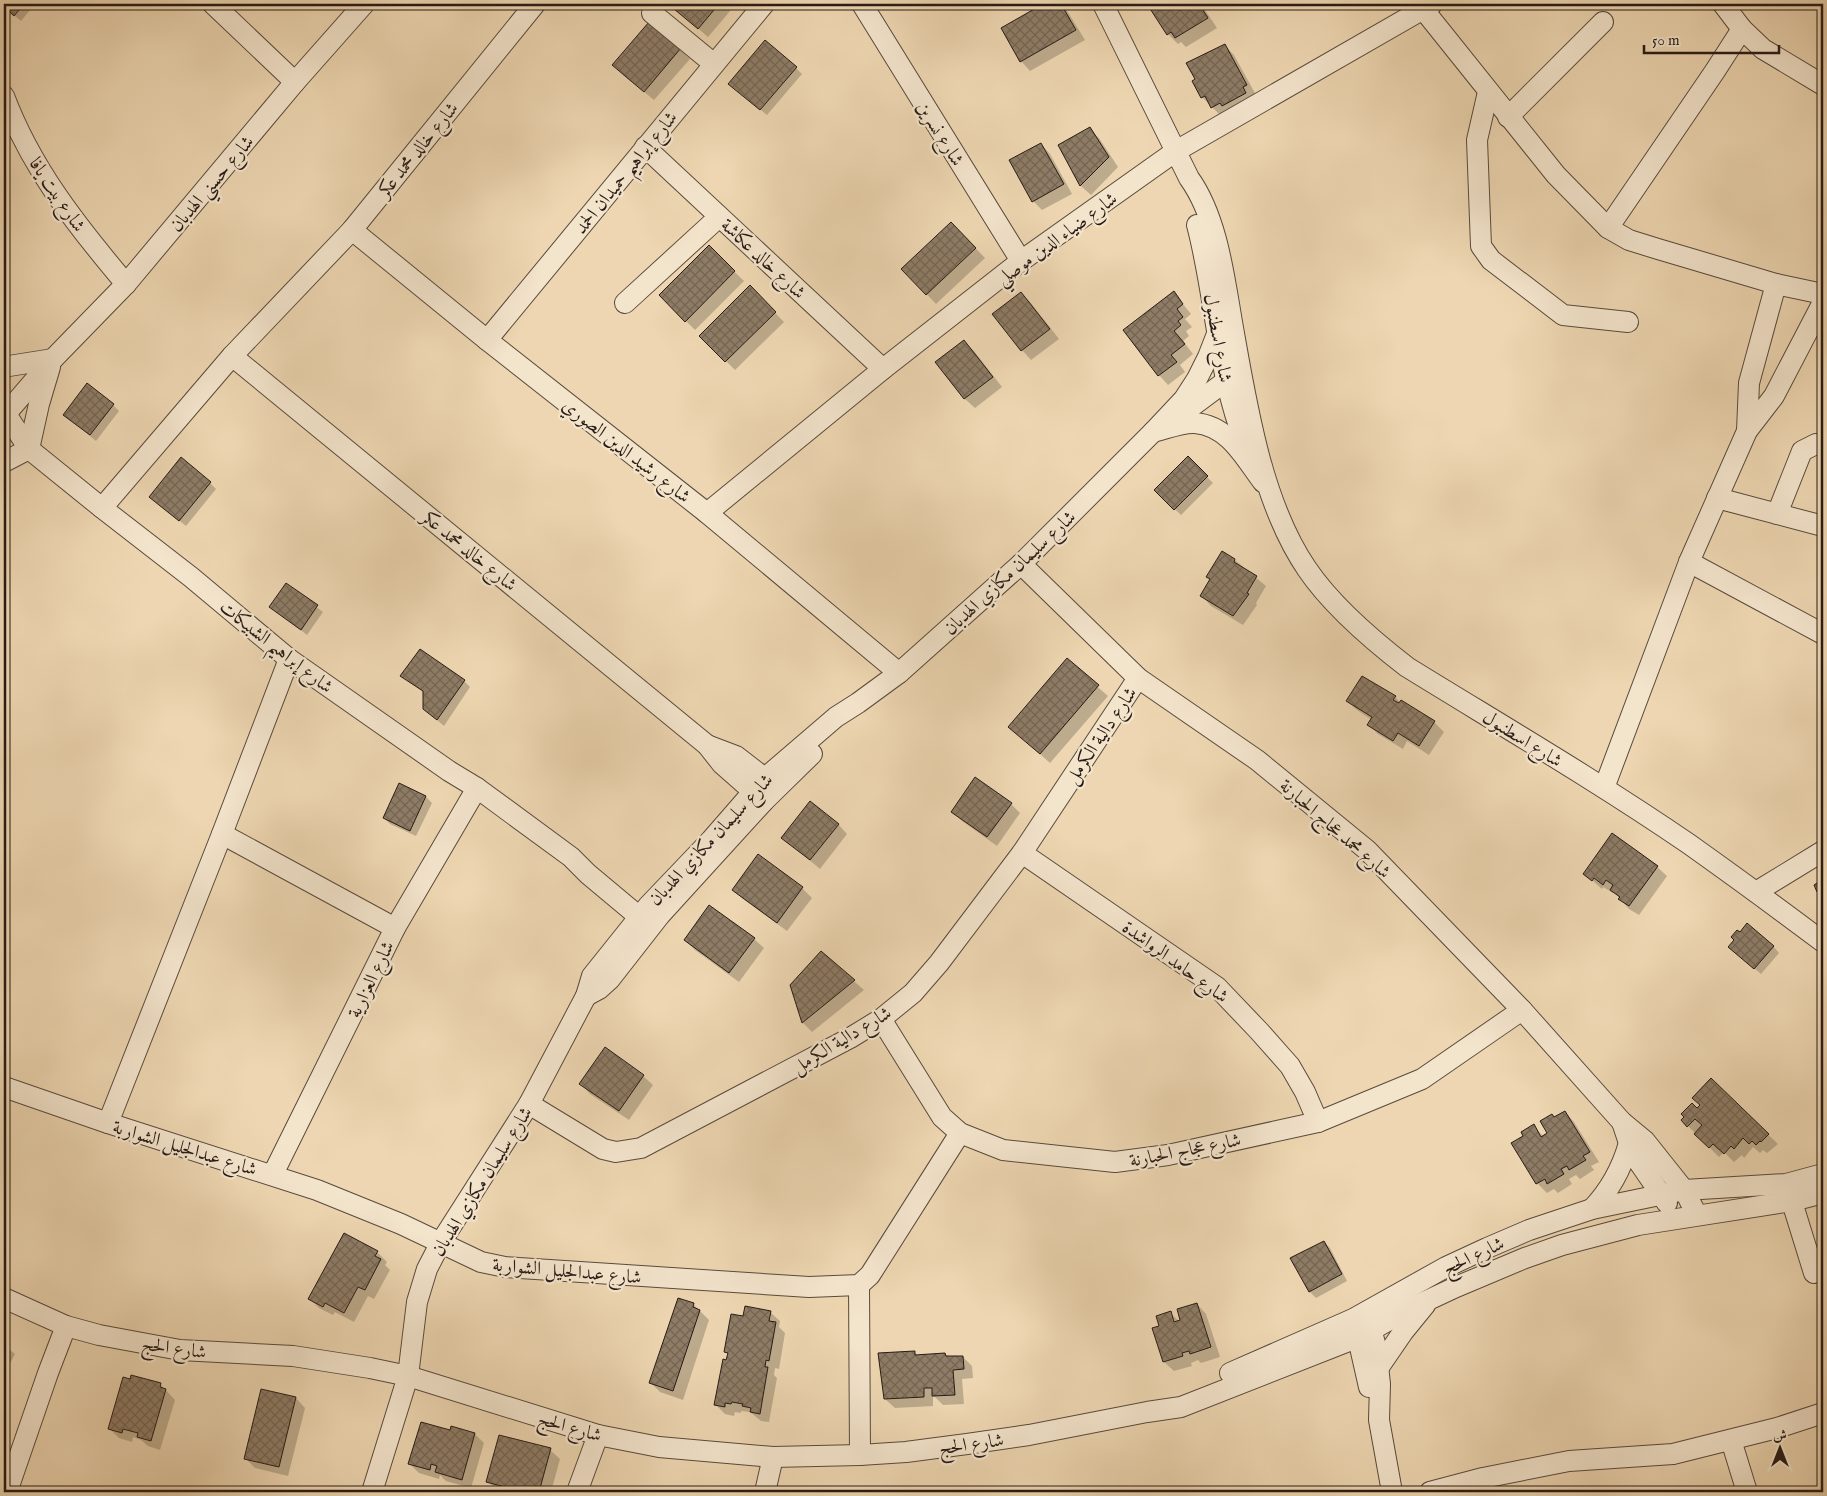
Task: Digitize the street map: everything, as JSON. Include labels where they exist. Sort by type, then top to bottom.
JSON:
[{"type":"street","points":[[213,4],[295,82]]},
{"type":"street","name":"شارع حسني الهدبان","points":[[4,414],[53,359],[126,284],[295,82],[364,4]]},
{"type":"street","name":"شارع خالد محمد عكر","points":[[102,508],[232,356],[352,230],[535,4]]},
{"type":"street","name":"شارع إبراهيم حميدان الحمد","points":[[487,340],[764,4]]},
{"type":"street","name":"شارع نسرين","points":[[862,4],[1021,262]]},
{"type":"street","name":"شارع اسطنبول","points":[[1104,4],[1188,178],[1204,204],[1225,278],[1251,422],[1270,492]]},
{"type":"street","points":[[1722,4],[1742,29],[1763,49],[1823,85]]},
{"type":"street","points":[[1428,6],[1508,118],[1578,200],[1608,228],[1629,240],[1776,284],[1823,294]]},
{"type":"street","name":"شارع ضياء الدين موصلي","points":[[708,513],[883,369],[1021,262],[1176,151],[1428,6]]},
{"type":"street","points":[[652,13],[714,64]]},
{"type":"street","points":[[1508,118],[1603,22]]},
{"type":"street","points":[[1608,228],[1742,29]]},
{"type":"street","points":[[1488,92],[1477,140],[1481,246],[1490,260],[1563,315],[1628,322]]},
{"type":"street","name":"شارع بيت يافا","points":[[4,96],[12,118],[40,172],[81,231],[126,284]]},
{"type":"street","name":"شارع خالد عكاشة","points":[[645,147],[883,369]]},
{"type":"street","name":"شارع اسطنبول","points":[[1188,178],[1192,208],[1210,280],[1217,334],[1226,381],[1238,426],[1296,551],[1307,570],[1352,621],[1406,667],[1604,788],[1688,844],[1823,942]]},
{"type":"street","points":[[625,303],[719,217]]},
{"type":"street","name":"شارع رشيد الدين الصوري","points":[[352,230],[487,340],[708,513],[899,673]]},
{"type":"street","points":[[1747,431],[1749,383],[1776,284]]},
{"type":"street","points":[[1604,788],[1689,562],[1747,431],[1774,396],[1823,302]]},
{"type":"street","name":"شارع سليمان مكازي الهدبان","points":[[372,1492],[408,1376],[417,1302],[427,1269],[441,1242],[529,1104],[586,996],[599,989],[610,979],[649,916],[765,790],[844,723],[858,703],[899,673],[1021,564],[1154,432],[1184,399],[1197,379],[1217,334]]},
{"type":"street","points":[[1226,381],[1237,351]]},
{"type":"street","name":"شارع خالد محمد عكر","points":[[232,356],[708,745],[736,756],[765,790]]},
{"type":"street","points":[[4,365],[9,366],[53,359]]},
{"type":"street","name":"شارع حسني الهدبان","points":[[30,449],[39,404],[53,359]]},
{"type":"street","name":"شارع سليمان مكازي الهدبان","points":[[1154,432],[1190,409],[1226,381]]},
{"type":"street","name":"شارع إبراهيم الشبيكات","points":[[4,414],[30,449],[191,577],[289,659],[448,771],[478,788],[572,857],[588,874],[649,916]]},
{"type":"street","points":[[1154,432],[1194,423],[1213,427],[1226,434],[1270,492]]},
{"type":"street","points":[[1777,514],[1802,451],[1816,444],[1823,446]]},
{"type":"street","points":[[4,462],[30,449]]},
{"type":"street","points":[[1718,498],[1823,526]]},
{"type":"street","points":[[1689,562],[1823,634]]},
{"type":"street","name":"شارع محمد عجاج الحبارنة","points":[[1021,564],[1138,678],[1257,760],[1367,850],[1522,1010],[1622,1122],[1645,1141],[1684,1190],[1697,1216]]},
{"type":"street","points":[[108,1123],[289,659]]},
{"type":"street","name":"شارع دالية الكرمل","points":[[529,1104],[603,1149],[616,1152],[641,1148],[850,1038],[881,1019],[913,993],[939,963],[1022,853],[1138,678]]},
{"type":"street","name":"شارع العزارية","points":[[272,1174],[395,928],[478,788]]},
{"type":"street","points":[[222,834],[395,928]]},
{"type":"street","points":[[1756,892],[1823,851]]},
{"type":"street","name":"شارع حامد الرواشدة","points":[[1022,853],[1218,987],[1290,1066],[1305,1092],[1318,1122]]},
{"type":"street","name":"شارع عجاج الحبارنة","points":[[881,1019],[942,1117],[960,1133],[1003,1150],[1115,1162],[1168,1155],[1318,1122],[1422,1079],[1522,1010]]},
{"type":"street","name":"شارع عبدالجليل الشواربة","points":[[4,1087],[108,1123],[272,1174],[361,1206],[481,1262],[505,1267],[809,1287],[859,1285]]},
{"type":"street","name":"شارع محمد عجاج الحبارنة","points":[[1622,1122],[1636,1158],[1662,1194],[1676,1218]]},
{"type":"street","points":[[860,1455],[859,1285],[870,1275],[960,1133]]},
{"type":"street","points":[[1592,1208],[1601,1200],[1616,1178],[1629,1143]]},
{"type":"street","name":"شارع الحج","points":[[1146,1412],[1169,1398],[1266,1358],[1409,1309],[1525,1258],[1600,1234],[1676,1218],[1697,1216],[1789,1192],[1823,1174]]},
{"type":"street","name":"شارع الحج","points":[[4,1298],[66,1326],[99,1335],[180,1350],[293,1356],[360,1366],[408,1376],[598,1436],[659,1448],[773,1457],[860,1455],[906,1452],[968,1444],[1181,1407],[1329,1349],[1446,1267],[1529,1230],[1592,1208],[1684,1190],[1823,1193]]},
{"type":"street","points":[[1789,1192],[1814,1274]]},
{"type":"street","points":[[1372,1370],[1431,1299]]},
{"type":"street","points":[[1363,1324],[1372,1370],[1372,1403],[1379,1420],[1392,1492]]},
{"type":"street","points":[[8,1480],[66,1326]]},
{"type":"street","points":[[1329,1349],[1350,1357],[1372,1370]]},
{"type":"street","points":[[1430,1492],[1548,1464],[1598,1458],[1627,1458],[1673,1454],[1777,1428],[1823,1413]]},
{"type":"street","points":[[578,1492],[598,1436]]},
{"type":"street","points":[[1731,1440],[1747,1492]]},
{"type":"street","points":[[765,1492],[773,1457]]},
{"type":"building","points":[[4,4],[24,4],[14,16],[4,7]]},
{"type":"building","points":[[668,4],[719,4],[698,29]]},
{"type":"building","points":[[1043,4],[1061,4],[1076,30],[1020,62],[1001,28]]},
{"type":"building","points":[[1147,4],[1199,4],[1208,18],[1175,38],[1171,32],[1167,35]]},
{"type":"building","points":[[649,22],[681,48],[644,92],[612,65]]},
{"type":"building","points":[[765,40],[797,67],[760,110],[728,84]]},
{"type":"building","points":[[1225,44],[1247,85],[1243,87],[1246,93],[1222,106],[1220,103],[1211,108],[1205,96],[1201,98],[1192,81],[1195,79],[1186,63]]},
{"type":"building","points":[[1090,127],[1109,157],[1080,186],[1058,145]]},
{"type":"building","points":[[1041,143],[1064,184],[1032,202],[1009,160]]},
{"type":"building","points":[[951,222],[976,248],[926,295],[901,269]]},
{"type":"building","points":[[709,245],[735,271],[685,322],[659,295]]},
{"type":"building","points":[[750,285],[776,312],[725,362],[699,336]]},
{"type":"building","points":[[1174,291],[1183,304],[1177,309],[1183,317],[1178,321],[1181,325],[1174,331],[1185,344],[1171,355],[1177,362],[1158,376],[1123,330]]},
{"type":"building","points":[[1021,292],[1050,329],[1021,351],[992,314]]},
{"type":"building","points":[[964,340],[993,377],[964,399],[935,362]]},
{"type":"building","points":[[87,383],[114,404],[90,435],[63,415]]},
{"type":"building","points":[[1188,456],[1208,476],[1174,510],[1154,490]]},
{"type":"building","points":[[181,457],[211,482],[179,521],[149,497]]},
{"type":"building","points":[[1222,551],[1235,559],[1234,562],[1257,576],[1247,593],[1249,594],[1233,616],[1200,596],[1210,579],[1206,577]]},
{"type":"building","points":[[286,583],[318,605],[301,630],[269,607]]},
{"type":"building","points":[[420,649],[465,680],[437,720],[423,709],[423,691],[400,676]]},
{"type":"building","points":[[1067,658],[1099,685],[1040,754],[1008,727]]},
{"type":"building","points":[[1362,676],[1396,696],[1393,700],[1399,703],[1401,700],[1435,721],[1419,746],[1398,733],[1393,741],[1367,725],[1372,717],[1346,701]]},
{"type":"building","points":[[975,777],[1012,803],[987,837],[951,812]]},
{"type":"building","points":[[399,783],[426,796],[410,831],[383,818]]},
{"type":"building","points":[[810,801],[839,824],[810,860],[781,838]]},
{"type":"building","points":[[1612,833],[1658,866],[1629,906],[1618,899],[1620,897],[1610,890],[1613,885],[1606,880],[1603,885],[1594,878],[1592,881],[1583,874]]},
{"type":"building","points":[[758,854],[803,887],[777,923],[732,890]]},
{"type":"building","points":[[1823,879],[1823,888],[1817,892],[1814,885]]},
{"type":"building","points":[[709,905],[755,938],[729,973],[684,940]]},
{"type":"building","points":[[1747,923],[1774,946],[1754,969],[1728,947],[1734,940],[1731,937],[1737,930],[1740,932]]},
{"type":"building","points":[[821,951],[855,980],[802,1023],[790,985]]},
{"type":"building","points":[[605,1047],[644,1075],[619,1111],[579,1084]]},
{"type":"building","points":[[1711,1078],[1769,1134],[1761,1142],[1756,1145],[1752,1141],[1749,1144],[1743,1138],[1734,1149],[1731,1146],[1724,1154],[1713,1144],[1709,1148],[1694,1134],[1702,1125],[1695,1119],[1687,1127],[1681,1120],[1684,1117],[1681,1114],[1692,1103],[1697,1108],[1700,1105],[1692,1098]]},
{"type":"building","points":[[1565,1111],[1590,1152],[1583,1156],[1586,1160],[1569,1170],[1567,1166],[1561,1169],[1564,1174],[1547,1184],[1545,1179],[1536,1184],[1511,1143],[1523,1136],[1521,1132],[1534,1124],[1541,1137],[1547,1133],[1540,1121],[1552,1114],[1554,1117]]},
{"type":"building","points":[[344,1233],[378,1251],[375,1256],[381,1259],[365,1290],[358,1287],[344,1313],[325,1303],[323,1307],[308,1299]]},
{"type":"building","points":[[1324,1241],[1342,1274],[1309,1292],[1290,1258]]},
{"type":"building","points":[[678,1298],[694,1303],[693,1307],[700,1310],[673,1391],[649,1383]]},
{"type":"building","points":[[1197,1303],[1211,1347],[1190,1354],[1189,1351],[1182,1353],[1183,1356],[1163,1362],[1152,1328],[1159,1326],[1156,1316],[1171,1311],[1174,1322],[1180,1320],[1177,1309]]},
{"type":"building","points":[[745,1306],[771,1311],[769,1321],[776,1322],[769,1361],[766,1360],[765,1367],[768,1367],[760,1414],[750,1412],[751,1408],[742,1406],[743,1404],[725,1403],[725,1407],[714,1405],[723,1359],[726,1360],[728,1353],[724,1352],[731,1314],[743,1316]]},
{"type":"building","points":[[4,1344],[9,1347],[4,1358]]},
{"type":"building","points":[[915,1351],[915,1355],[945,1353],[946,1356],[963,1356],[964,1369],[953,1370],[955,1395],[932,1396],[932,1388],[924,1388],[924,1397],[884,1399],[878,1353]]},
{"type":"building","points":[[131,1375],[161,1383],[160,1387],[166,1389],[151,1441],[137,1437],[138,1433],[123,1429],[122,1433],[108,1429],[123,1377],[130,1379]]},
{"type":"building","points":[[261,1389],[296,1397],[279,1467],[244,1459]]},
{"type":"building","points":[[421,1422],[450,1430],[451,1426],[475,1433],[462,1480],[435,1472],[437,1466],[431,1464],[430,1470],[408,1464]]},
{"type":"building","points":[[499,1435],[551,1448],[539,1492],[524,1492],[486,1482]]}]
